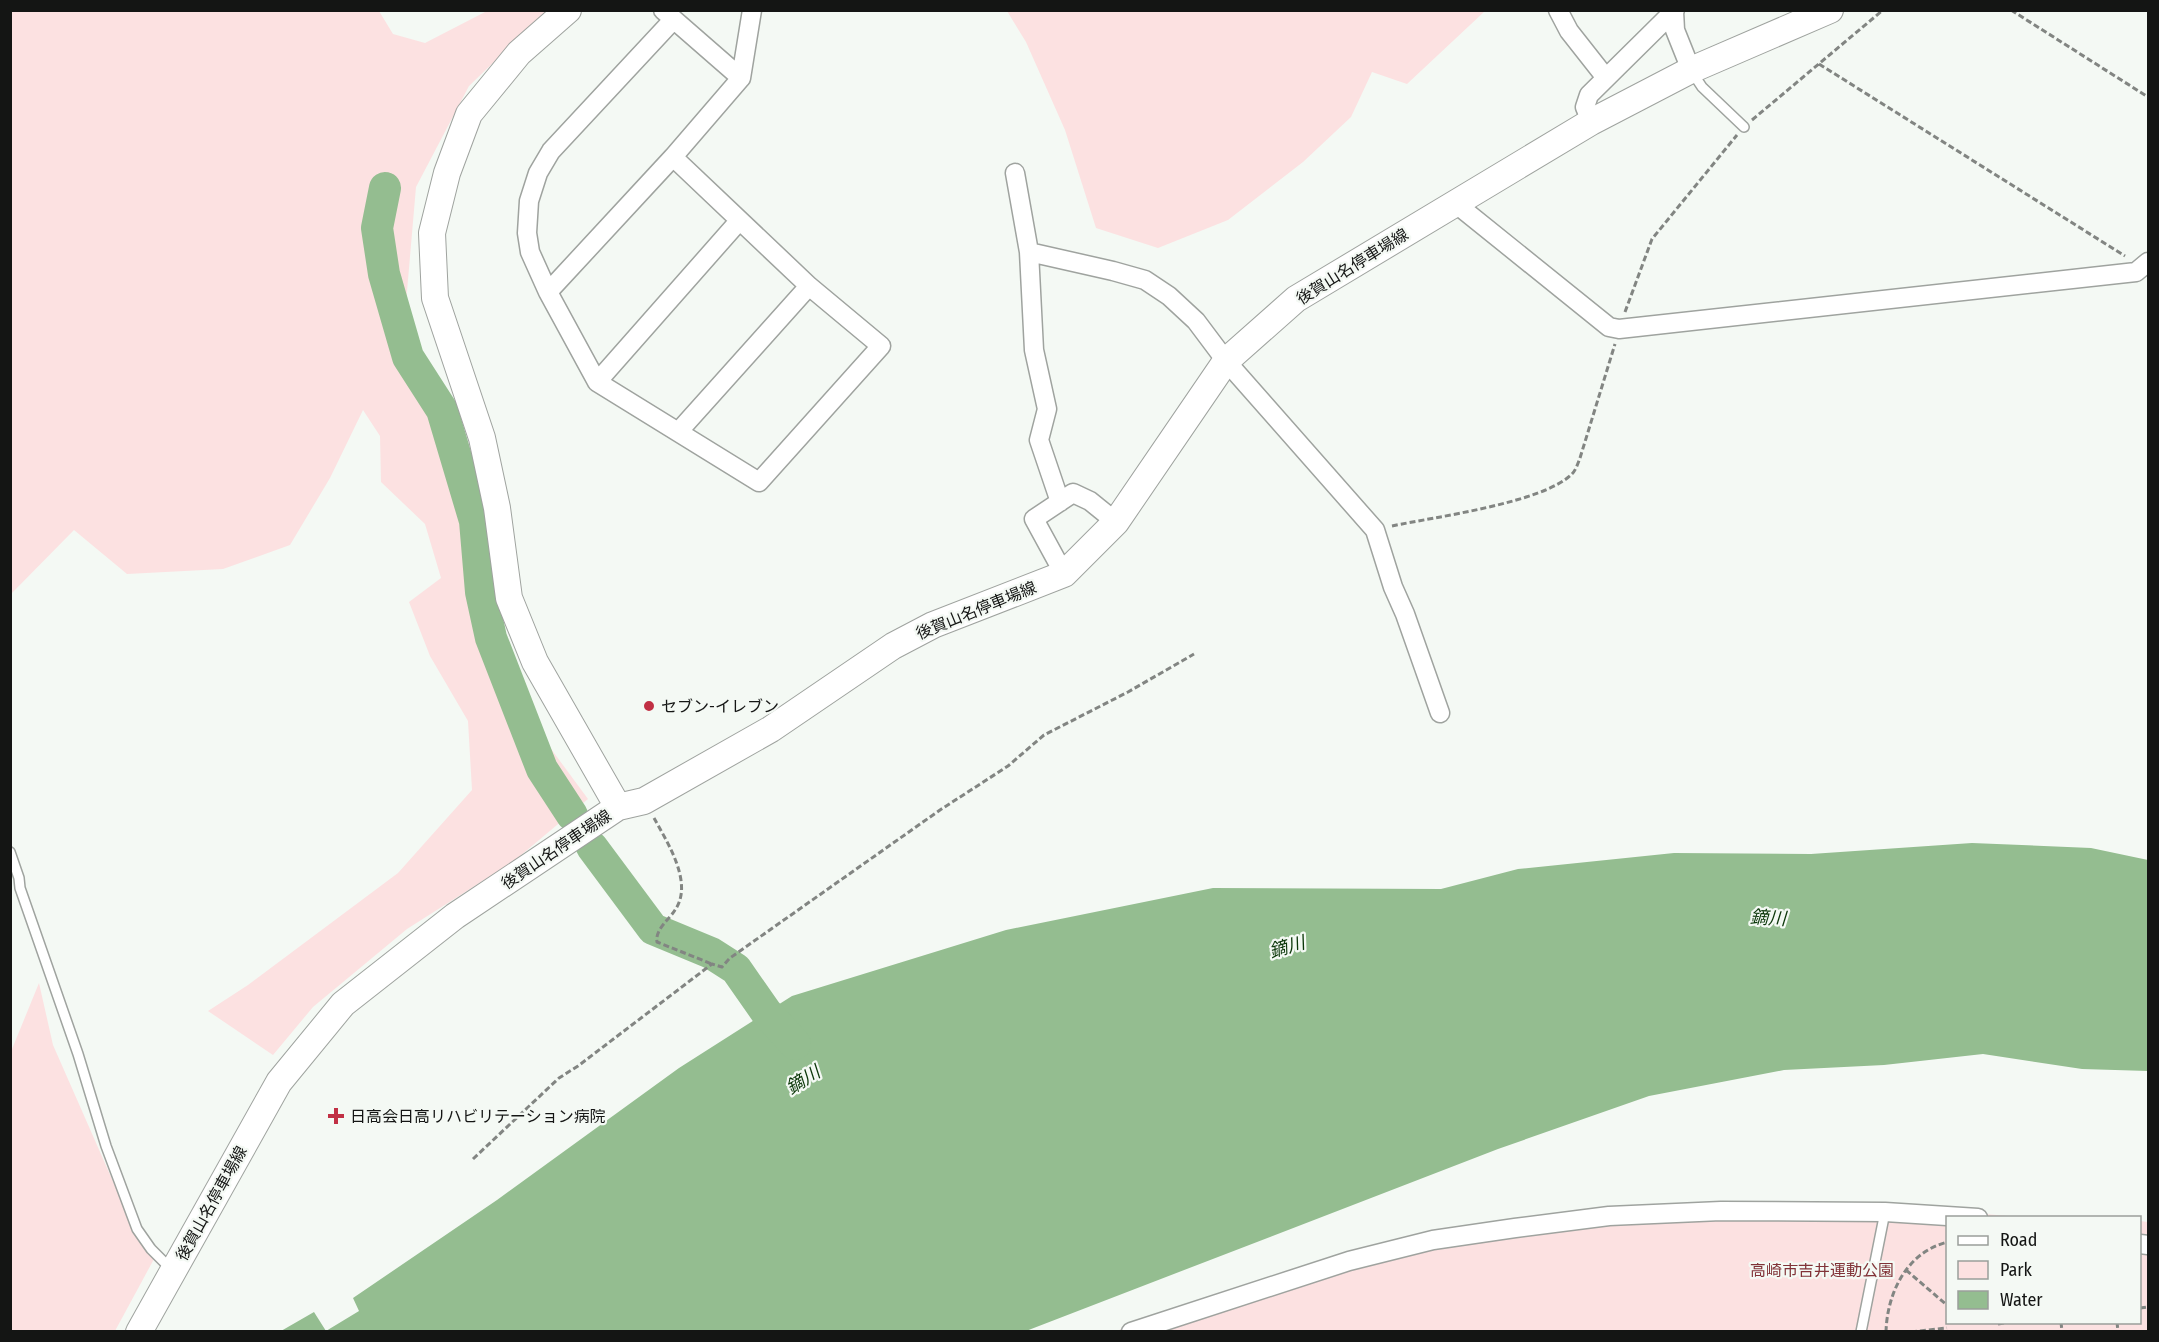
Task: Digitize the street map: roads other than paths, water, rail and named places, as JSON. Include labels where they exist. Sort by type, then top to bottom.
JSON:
[{"type":"main road","points":[[568,10],[519,53],[469,114],[447,172],[432,233],[435,298],[482,438],[497,508],[509,598],[535,662],[618,807]]},
{"type":"main road","name":"後賀山名停車場線","points":[[139,1332],[279,1082],[343,1004],[456,916],[618,807],[644,801],[771,729],[893,646],[933,625],[1064,574],[1116,522],[1226,361],[1296,299],[1591,122],[1691,70],[1830,10]]},
{"type":"street","points":[[548,292],[673,157],[741,78],[752,10]]},
{"type":"street","points":[[1558,10],[1569,31],[1606,78]]},
{"type":"street","points":[[1591,122],[1585,106],[1589,95],[1675,11]]},
{"type":"street","points":[[1675,11],[1675,30],[1691,70]]},
{"type":"street","points":[[673,157],[808,286],[881,346],[759,482],[597,382],[548,292],[530,252],[527,233],[529,201],[538,173],[551,151],[668,15],[741,78]]},
{"type":"street","points":[[1015,173],[1029,252],[1034,350],[1047,409],[1039,440],[1060,502]]},
{"type":"street","points":[[1455,203],[1609,327],[1619,329],[2136,272],[2145,265]]},
{"type":"street","points":[[597,382],[738,221]]},
{"type":"street","points":[[1029,252],[1113,270],[1145,280],[1169,296],[1196,321],[1226,361],[1375,530],[1393,587],[1440,712]]},
{"type":"street","points":[[679,431],[808,286]]},
{"type":"street","points":[[1064,574],[1034,519],[1073,494],[1090,501],[1116,522]]},
{"type":"street","points":[[1131,1332],[1338,1264],[1433,1240],[1609,1216],[1721,1211],[1885,1212],[1947,1216]]},
{"type":"lane","points":[[1691,70],[1702,87],[1744,127]]},
{"type":"lane","points":[[10,852],[20,888],[78,1054],[106,1146],[137,1229],[151,1249],[173,1270]]},
{"type":"lane","points":[[1861,1332],[1885,1212]]},
{"type":"water","name":"鏑川","points":[[1972,843],[2091,848],[2148,860],[2148,1071],[2082,1069],[1983,1054],[1884,1065],[1784,1070],[1649,1096],[1498,1149],[1026,1331],[326,1331],[359,1311],[353,1298],[497,1200],[679,1068],[792,996],[1006,930],[1213,888],[1441,889],[1518,869],[1674,853],[1811,854]]},
{"type":"water","points":[[314,1312],[326,1331],[281,1331]]},
{"type":"waterway","points":[[385,188],[377,228],[384,274],[408,357],[442,410],[475,521],[481,592],[491,638],[542,769],[572,815]]},
{"type":"waterway","points":[[592,847],[653,929],[711,953],[736,969],[766,1012],[795,1044]]},
{"type":"place","name":"セブン-イレブン","points":[[649,706]]},
{"type":"place","name":"日高会日高リハビリテーション病院","points":[[336,1116]]},
{"type":"park label","name":"高崎市吉井運動公園","points":[[1822,1270]]}]
